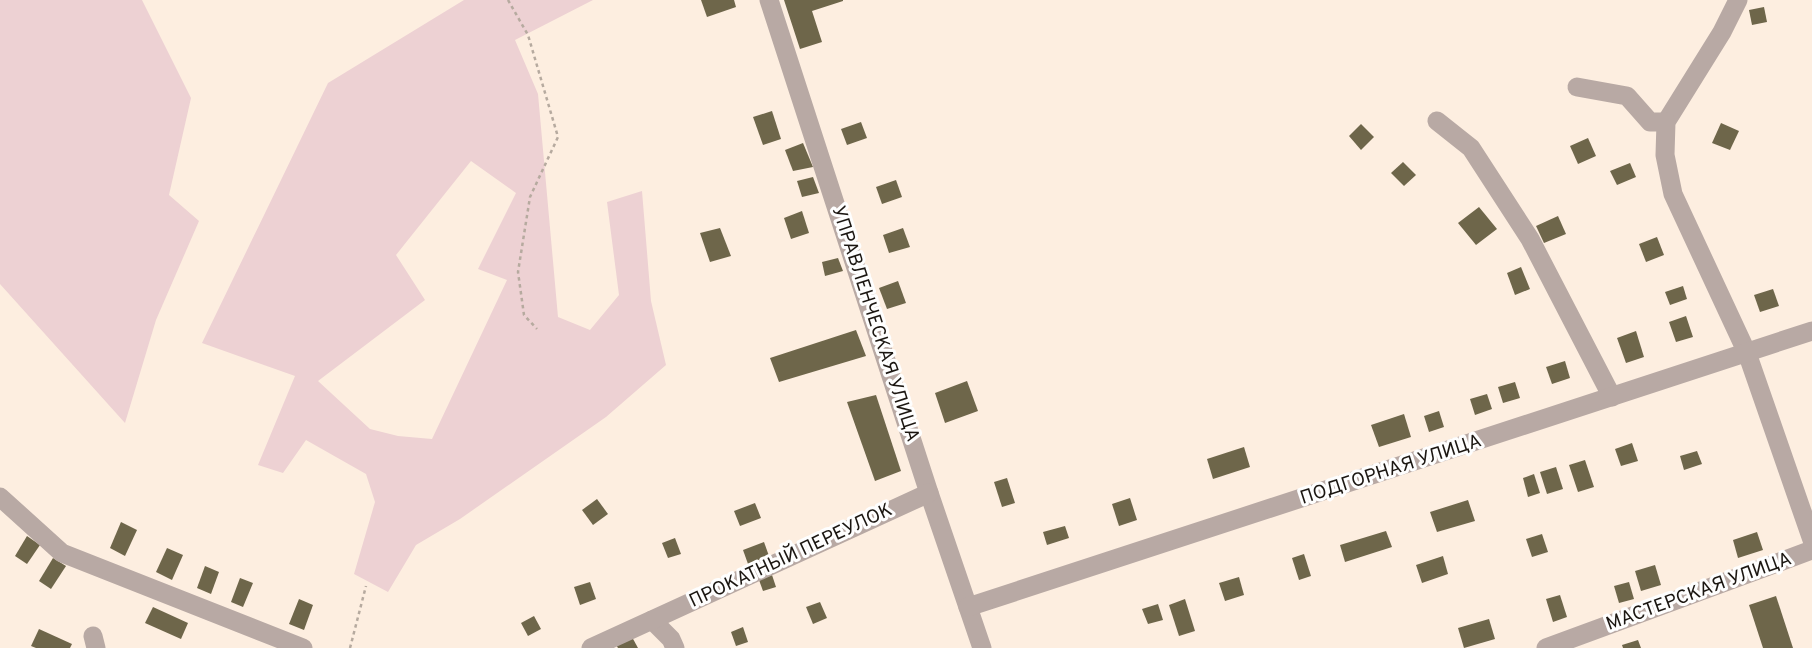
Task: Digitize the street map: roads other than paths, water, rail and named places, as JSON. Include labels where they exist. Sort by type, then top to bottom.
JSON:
[{"type":"street","name":"УПРАВЛЕНЧЕСКАЯ УЛИЦА","points":[[769,0],[982,648]]},
{"type":"street","points":[[1738,0],[1722,32],[1666,122],[1665,155],[1673,194],[1747,353],[1812,540]]},
{"type":"street","points":[[1577,86],[1627,96],[1650,122],[1666,122]]},
{"type":"street","points":[[1437,121],[1471,148],[1530,239],[1612,397]]},
{"type":"street","name":"ПОДГОРНАЯ УЛИЦА","points":[[968,607],[1812,331]]},
{"type":"street","name":"ПРОКАТНЫЙ ПЕРЕУЛОК","points":[[591,648],[929,493]]},
{"type":"street","points":[[0,497],[62,553],[303,648]]},
{"type":"street","name":"МАСТЕРСКАЯ УЛИЦА","points":[[1546,648],[1812,550]]},
{"type":"street","points":[[652,620],[671,639],[675,648]]}]
